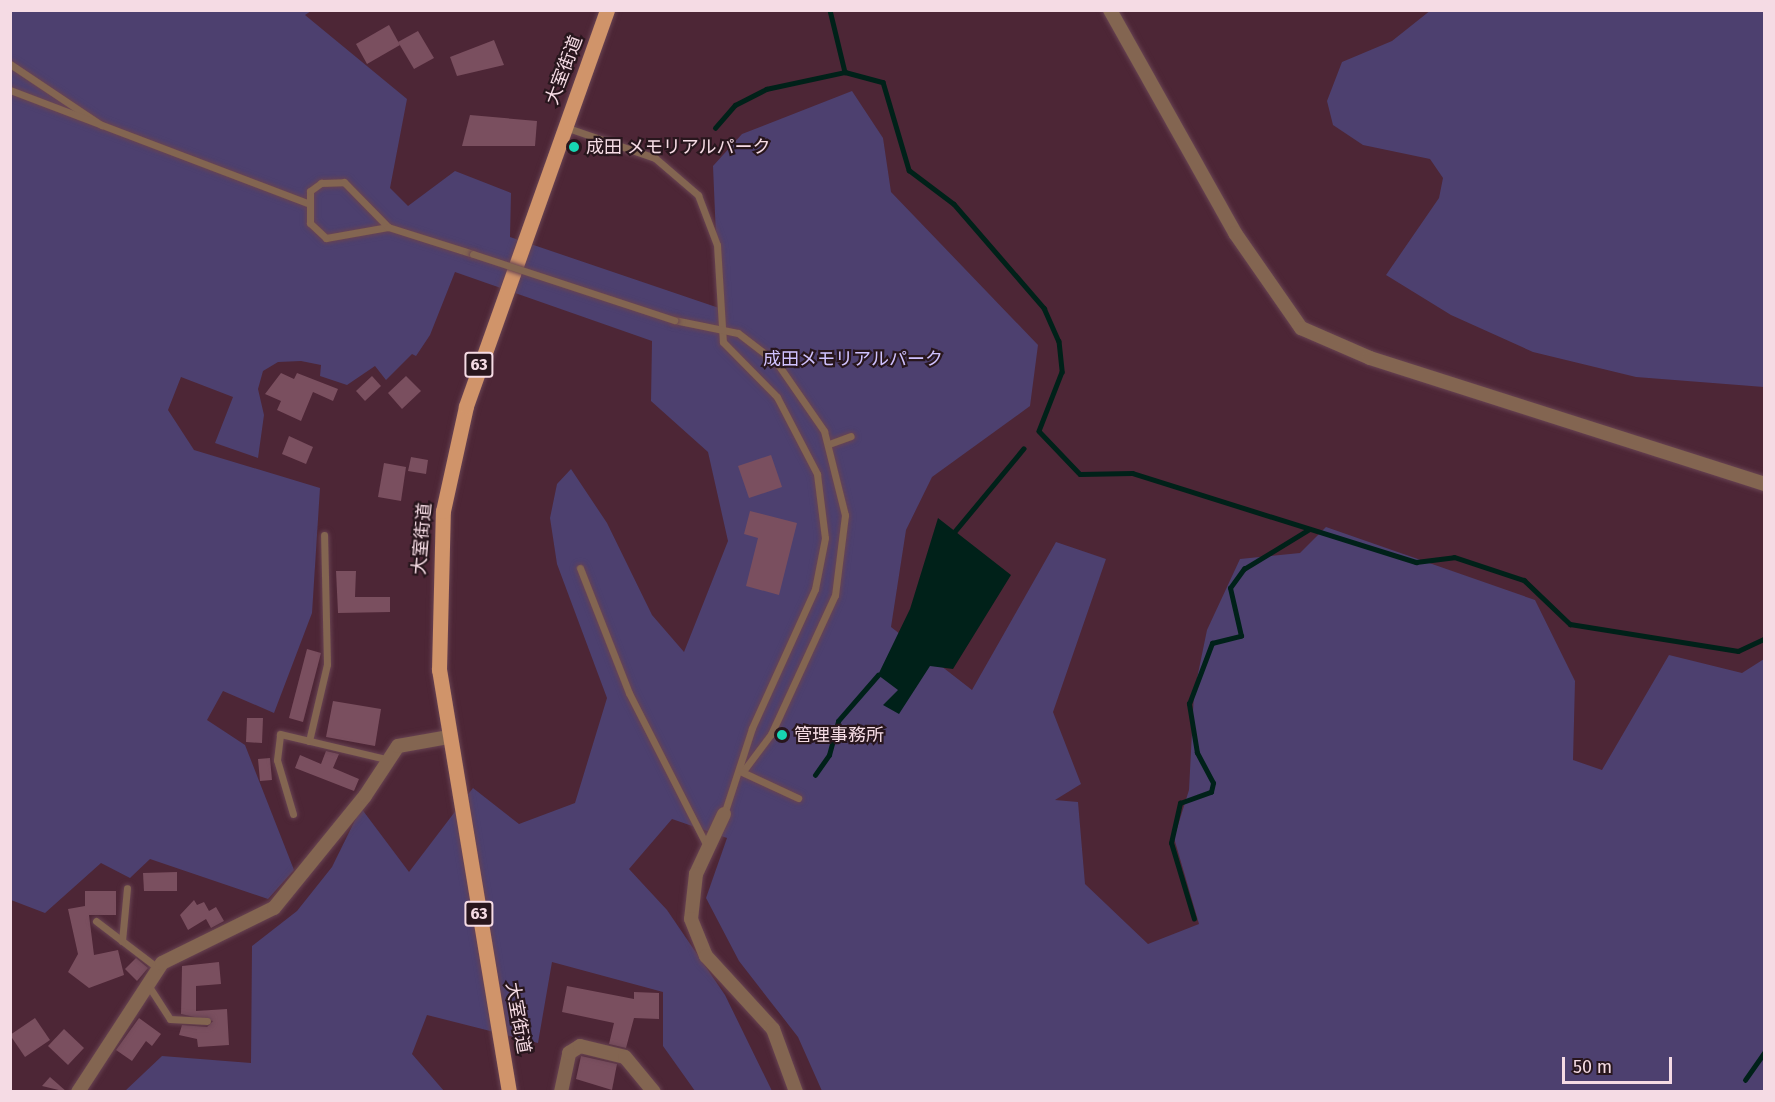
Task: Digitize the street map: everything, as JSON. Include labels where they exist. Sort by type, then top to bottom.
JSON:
[{"type":"main road","name":"大室街道","points":[[509,1092],[448,737],[439,670],[438,565],[452,454],[563,127],[607,10]]},
{"type":"street","points":[[1110,10],[1235,233],[1301,328],[1370,358],[1764,484]]},
{"type":"street","points":[[78,1092],[159,969],[274,908],[365,796],[386,759],[411,741],[448,737]]},
{"type":"street","points":[[724,814],[690,895],[697,941],[773,1029],[796,1092]]},
{"type":"street","points":[[561,1092],[569,1053],[580,1046],[625,1057],[654,1092]]},
{"type":"lane","points":[[10,64],[113,133]]},
{"type":"lane","points":[[10,90],[113,133],[307,203]]},
{"type":"lane","points":[[563,127],[655,158],[698,195],[717,245],[723,342],[790,415],[817,474],[824,514],[815,589],[752,728],[742,772],[724,814]]},
{"type":"lane","points":[[388,227],[344,182],[321,183],[307,203],[310,223],[326,238],[388,227],[674,320],[721,332],[738,333],[777,363],[811,407],[829,444],[845,515],[835,595],[771,734],[742,772]]},
{"type":"lane","points":[[829,444],[850,436]]},
{"type":"lane","points":[[309,741],[327,664],[324,535]]},
{"type":"lane","points":[[580,568],[629,693],[708,848]]},
{"type":"lane","points":[[292,814],[275,743],[280,734],[386,759]]},
{"type":"lane","points":[[742,772],[798,798]]},
{"type":"lane","points":[[122,941],[127,888]]},
{"type":"lane","points":[[96,921],[159,969]]},
{"type":"lane","points":[[148,985],[170,1019],[207,1021]]},
{"type":"green space","points":[[1431,10],[1764,11],[1764,387],[1636,377],[1533,352],[1451,315],[1386,275],[1439,198],[1443,178],[1430,159],[1363,145],[1333,125],[1327,101],[1342,62],[1392,41]]},
{"type":"green space","name":"成田メモリアルパーク","points":[[10,11],[311,11],[305,15],[407,99],[390,188],[408,206],[455,171],[511,193],[510,237],[719,308],[713,166],[742,134],[852,91],[883,138],[891,192],[1038,345],[1030,406],[932,477],[906,530],[891,627],[972,690],[1056,542],[1106,559],[1053,712],[1081,784],[1055,800],[1078,802],[1085,884],[1148,944],[1199,924],[1174,838],[1189,790],[1194,693],[1207,630],[1240,559],[1300,553],[1326,527],[1535,600],[1575,681],[1573,760],[1602,770],[1669,655],[1742,673],[1764,659],[1764,1091],[822,1091],[798,1037],[739,961],[706,898],[727,838],[672,819],[629,869],[667,910],[725,995],[772,1091],[695,1091],[663,1046],[663,992],[552,962],[538,1043],[427,1015],[412,1054],[444,1091],[125,1091],[162,1056],[251,1063],[252,946],[297,911],[332,867],[361,808],[409,872],[473,788],[519,824],[575,803],[607,698],[557,564],[550,518],[557,484],[571,469],[607,523],[652,615],[684,652],[728,541],[708,452],[651,401],[652,341],[455,272],[430,335],[416,356],[412,354],[386,380],[375,366],[347,385],[320,376],[321,365],[301,361],[278,362],[263,371],[258,389],[264,415],[258,458],[215,443],[233,397],[181,377],[168,410],[194,450],[320,488],[312,613],[274,713],[223,691],[207,720],[245,745],[294,870],[268,899],[150,859],[130,878],[101,863],[45,913],[11,900]]},
{"type":"shaded area","points":[[938,518],[1011,575],[953,669],[930,666],[899,714],[883,705],[898,690],[878,675],[910,609]]},
{"type":"building","points":[[389,25],[400,45],[367,64],[356,44]]},
{"type":"building","points":[[418,31],[434,58],[414,69],[398,42]]},
{"type":"building","points":[[494,40],[504,65],[457,76],[450,57]]},
{"type":"building","points":[[470,115],[537,121],[535,146],[462,146]]},
{"type":"building","points":[[281,373],[294,379],[297,373],[338,389],[333,401],[313,392],[301,421],[277,410],[281,401],[265,394]]},
{"type":"building","points":[[372,376],[381,386],[365,401],[356,391]]},
{"type":"building","points":[[406,376],[421,391],[402,409],[388,393]]},
{"type":"building","points":[[289,436],[313,447],[306,464],[282,454]]},
{"type":"building","points":[[771,455],[782,487],[749,498],[738,466]]},
{"type":"building","points":[[411,457],[428,460],[426,474],[408,471]]},
{"type":"building","points":[[384,463],[406,467],[401,501],[378,497]]},
{"type":"building","points":[[750,511],[797,523],[779,595],[746,586],[758,538],[744,534]]},
{"type":"building","points":[[336,571],[356,571],[355,597],[390,597],[390,612],[338,613]]},
{"type":"building","points":[[307,649],[321,653],[303,722],[289,718]]},
{"type":"building","points":[[333,701],[381,709],[375,746],[326,737]]},
{"type":"building","points":[[247,718],[263,718],[262,743],[246,742]]},
{"type":"building","points":[[326,751],[339,754],[333,768],[359,779],[354,791],[295,768],[300,755],[321,764]]},
{"type":"building","points":[[270,758],[272,780],[260,781],[258,759]]},
{"type":"building","points":[[177,872],[177,891],[144,891],[143,873]]},
{"type":"building","points":[[85,891],[116,891],[116,915],[89,915],[94,955],[118,950],[124,975],[89,988],[68,972],[78,954],[68,909],[85,906]]},
{"type":"building","points":[[194,900],[197,905],[204,902],[209,911],[216,907],[224,921],[211,928],[206,919],[188,930],[180,915]]},
{"type":"building","points":[[136,958],[148,968],[137,981],[125,969]]},
{"type":"building","points":[[219,962],[221,984],[196,986],[196,1011],[227,1009],[229,1045],[198,1047],[197,1039],[179,1035],[182,1025],[207,1027],[213,1021],[181,1014],[182,966]]},
{"type":"building","points":[[567,986],[634,999],[634,992],[659,993],[659,1019],[634,1018],[626,1048],[609,1044],[614,1023],[562,1012]]},
{"type":"building","points":[[35,1018],[50,1040],[25,1057],[10,1035]]},
{"type":"building","points":[[139,1018],[161,1034],[152,1046],[146,1041],[132,1061],[116,1050]]},
{"type":"building","points":[[64,1029],[84,1048],[68,1065],[48,1046]]},
{"type":"building","points":[[581,1056],[617,1064],[612,1090],[576,1079]]},
{"type":"building","points":[[50,1077],[67,1092],[42,1086]]},
{"type":"waterway","points":[[830,10],[845,72],[883,82],[909,170],[954,204],[1044,308],[1059,341],[1062,372],[1039,431],[1080,474],[1132,473],[1416,562],[1454,557],[1524,580],[1570,624],[1738,651],[1764,639]]},
{"type":"waterway","points":[[715,128],[735,105],[766,89],[845,72]]},
{"type":"waterway","points":[[955,531],[1023,449]]},
{"type":"waterway","points":[[1194,919],[1171,843],[1180,803],[1211,792],[1213,783],[1197,753],[1189,704],[1212,643],[1241,636],[1230,588],[1244,569],[1308,530]]},
{"type":"waterway","points":[[815,775],[829,755],[838,721],[878,675]]},
{"type":"waterway","points":[[1745,1080],[1764,1053]]},
{"type":"place","name":"成田 メモリアルパーク","points":[[574,147]]},
{"type":"place","name":"管理事務所","points":[[782,735]]}]
